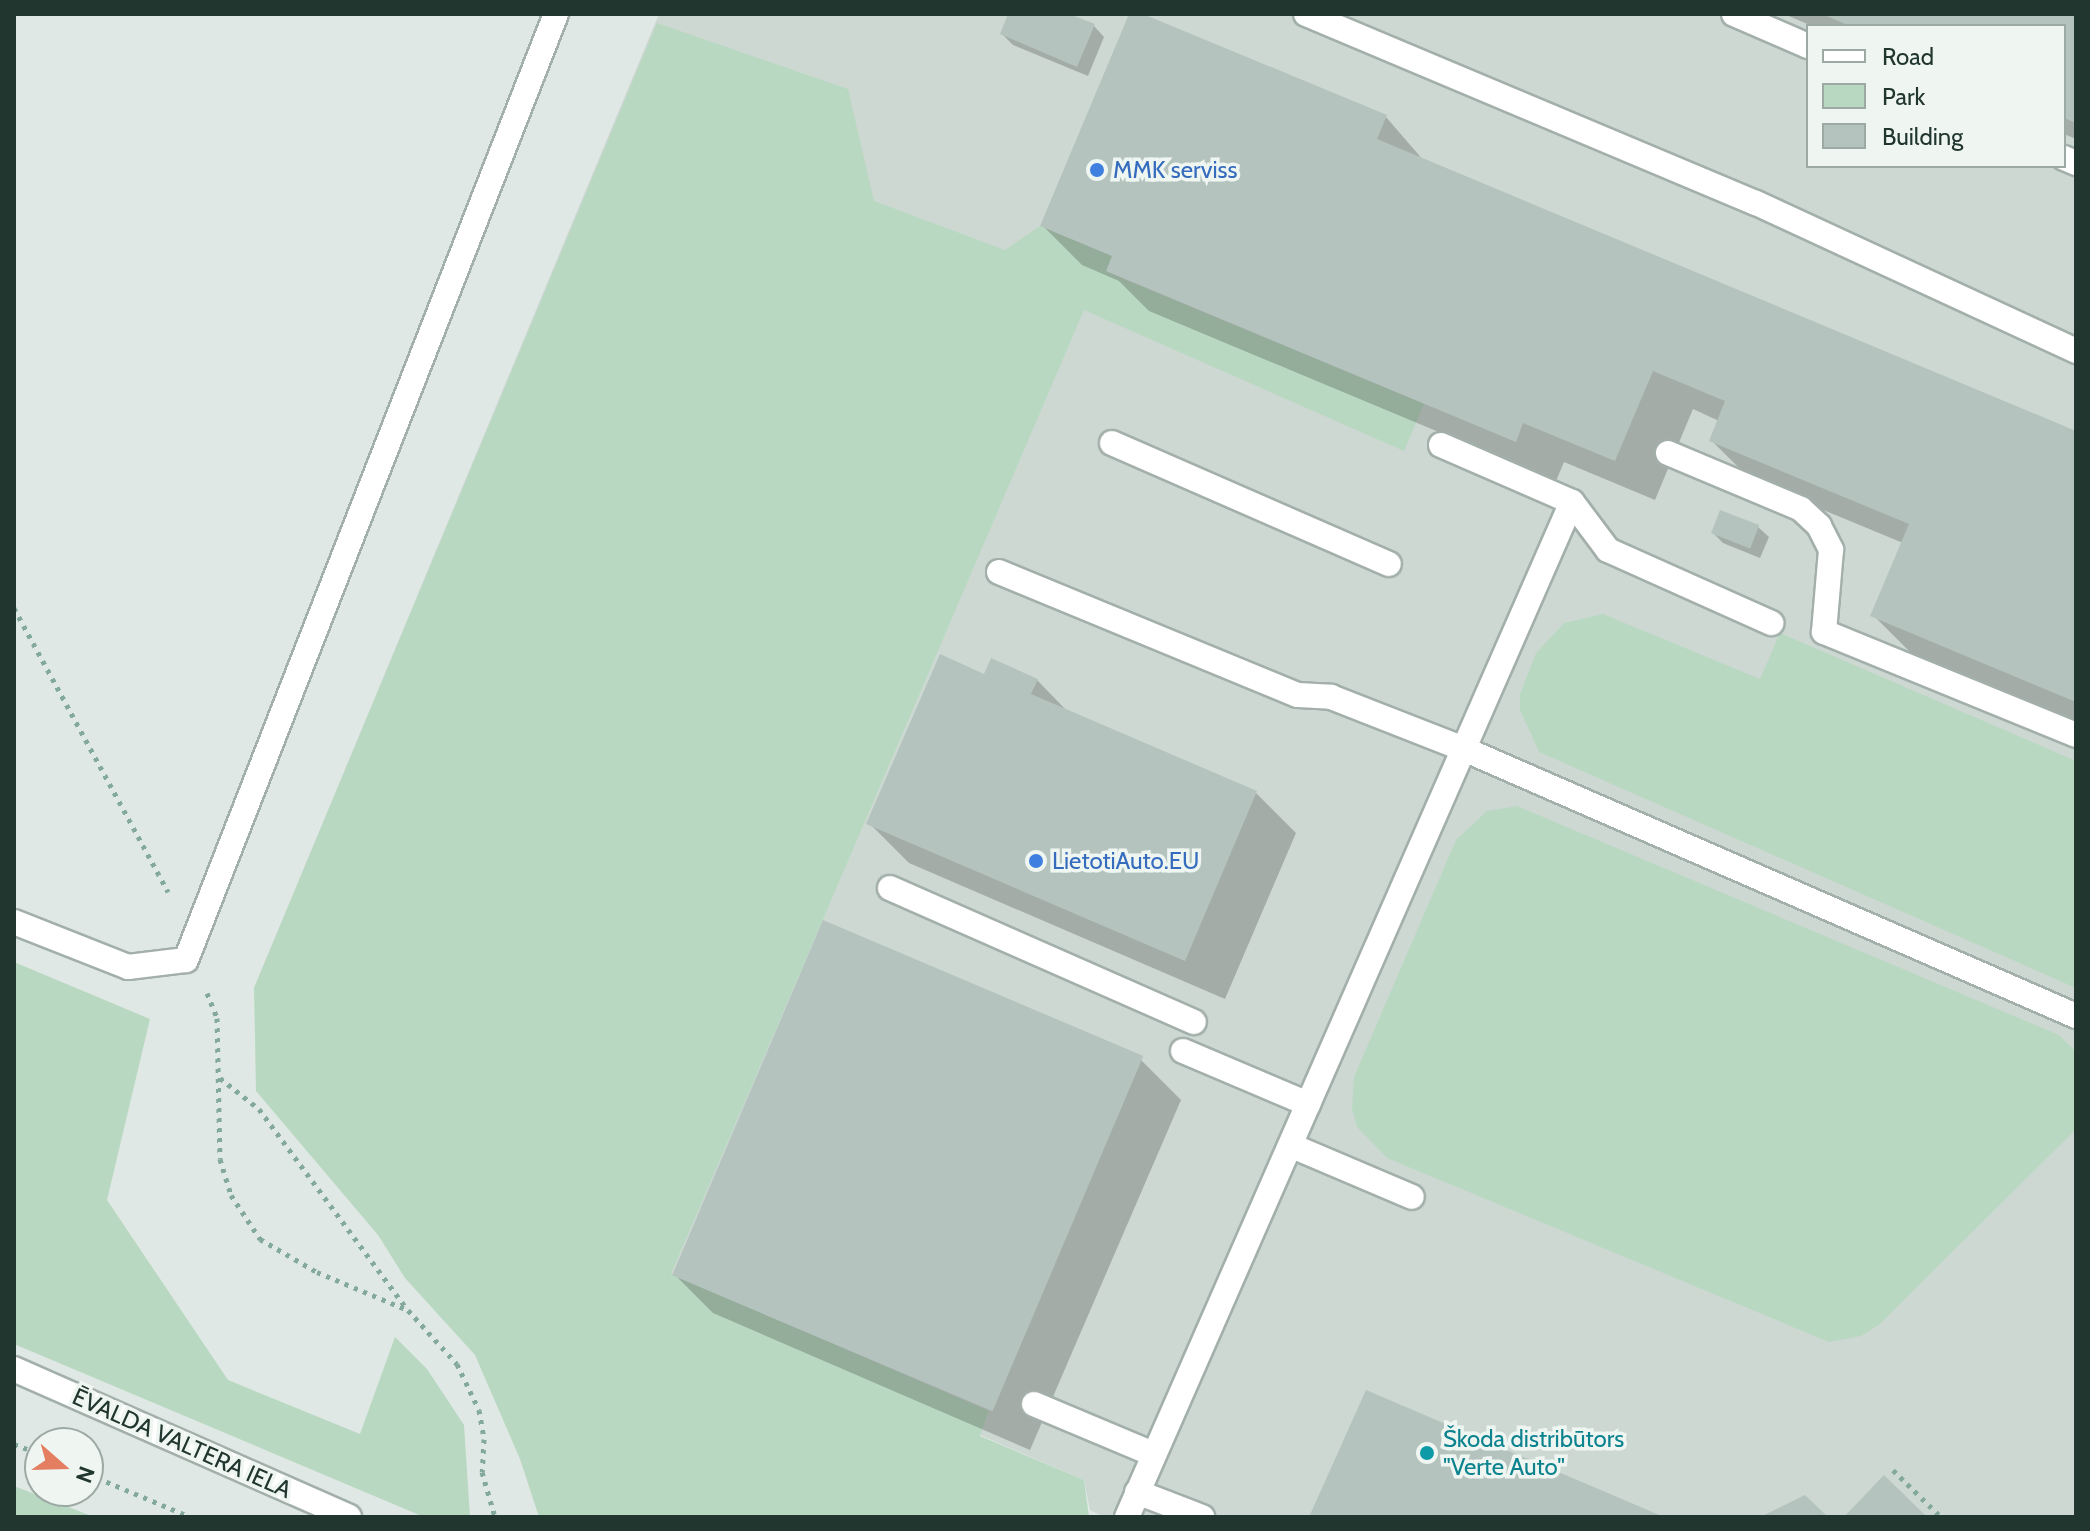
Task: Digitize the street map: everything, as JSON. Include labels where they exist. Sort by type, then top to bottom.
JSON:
[{"type":"street","points":[[14,922],[128,967],[186,960],[556,14]]},
{"type":"street","points":[[1306,14],[1756,203],[2076,351]]},
{"type":"street","points":[[1734,14],[1806,45]]},
{"type":"street","points":[[1112,443],[1389,564]]},
{"type":"street","points":[[1441,445],[1572,502],[1608,550],[1771,623]]},
{"type":"street","points":[[1668,453],[1801,509],[1819,526],[1831,550],[1824,632],[2076,735]]},
{"type":"street","points":[[1127,1517],[1466,750],[1572,502]]},
{"type":"street","points":[[999,572],[1298,695],[1331,697],[1466,750],[2076,1016]]},
{"type":"street","points":[[890,888],[1194,1022]]},
{"type":"street","points":[[1183,1051],[1308,1104]]},
{"type":"street","points":[[1292,1146],[1412,1197]]},
{"type":"street","name":"ĒVALDA VALTERA IELA","points":[[14,1369],[349,1517]]},
{"type":"street","points":[[1034,1404],[1153,1454]]},
{"type":"street","points":[[1137,1492],[1202,1517]]},
{"type":"path","points":[[14,608],[167,892],[186,960],[215,1005],[220,1078],[220,1159],[231,1195],[260,1239],[317,1272],[408,1310]]},
{"type":"path","points":[[220,1078],[259,1109],[408,1310],[457,1364],[479,1410],[482,1472],[495,1517]]},
{"type":"path","points":[[1893,1470],[1941,1517]]},
{"type":"path","points":[[104,1481],[191,1517]]},
{"type":"shaded area","points":[[659,14],[2076,14],[2076,1517],[1104,1517],[1090,1510],[1084,1480],[980,1435],[989,1412],[670,1274],[254,988]]},
{"type":"green space","points":[[657,23],[848,89],[874,201],[1005,250],[1040,226],[1112,256],[1107,272],[1424,404],[1404,451],[1084,310],[671,1274],[989,1411],[980,1436],[1084,1480],[1089,1517],[539,1517],[520,1459],[475,1355],[405,1278],[378,1235],[256,1091],[254,988]]},
{"type":"green space","points":[[1603,614],[1760,679],[1780,633],[2076,761],[2076,988],[1539,752],[1520,710],[1520,694],[1536,653],[1564,623]]},
{"type":"green space","points":[[1517,806],[2059,1035],[2076,1052],[2076,1129],[1880,1324],[1861,1336],[1829,1342],[1387,1158],[1357,1127],[1352,1109],[1354,1077],[1456,840],[1487,811]]},
{"type":"green space","points":[[14,962],[150,1019],[107,1200],[228,1380],[360,1434],[395,1337],[427,1369],[464,1425],[470,1517],[424,1517],[14,1344]]},
{"type":"green space","points":[[14,1486],[24,1490],[24,1507],[68,1507],[94,1517],[14,1517]]},
{"type":"building","points":[[1008,14],[1069,14],[1095,24],[1077,67],[1000,34]]},
{"type":"building","points":[[1129,14],[1143,14],[1387,115],[1377,139],[2076,431],[2076,702],[1870,616],[1909,524],[1709,441],[1725,401],[1653,371],[1615,461],[1523,423],[1516,442],[1106,271],[1112,256],[1040,226]]},
{"type":"building","points":[[1822,14],[2076,14],[2076,123],[2066,119],[2066,24],[1845,24]]},
{"type":"building","points":[[1720,510],[1759,525],[1750,548],[1711,533]]},
{"type":"building","points":[[940,654],[984,674],[991,658],[1038,679],[1031,694],[1257,791],[1185,961],[866,824]]},
{"type":"building","points":[[823,920],[1143,1056],[993,1411],[672,1275]]},
{"type":"building","name":"Škoda distribūtors \"Verte Auto\"","points":[[1366,1390],[1664,1517],[1309,1517]]},
{"type":"building","points":[[1884,1475],[1927,1517],[1844,1517]]},
{"type":"building","points":[[1805,1495],[1828,1517],[1760,1517]]},
{"type":"place","name":"MMK serviss","points":[[1097,170]]},
{"type":"place","name":"LietotiAuto.EU","points":[[1036,861]]},
{"type":"place","name":"Škoda distribūtors \"Verte Auto\"","points":[[1427,1453]]}]
